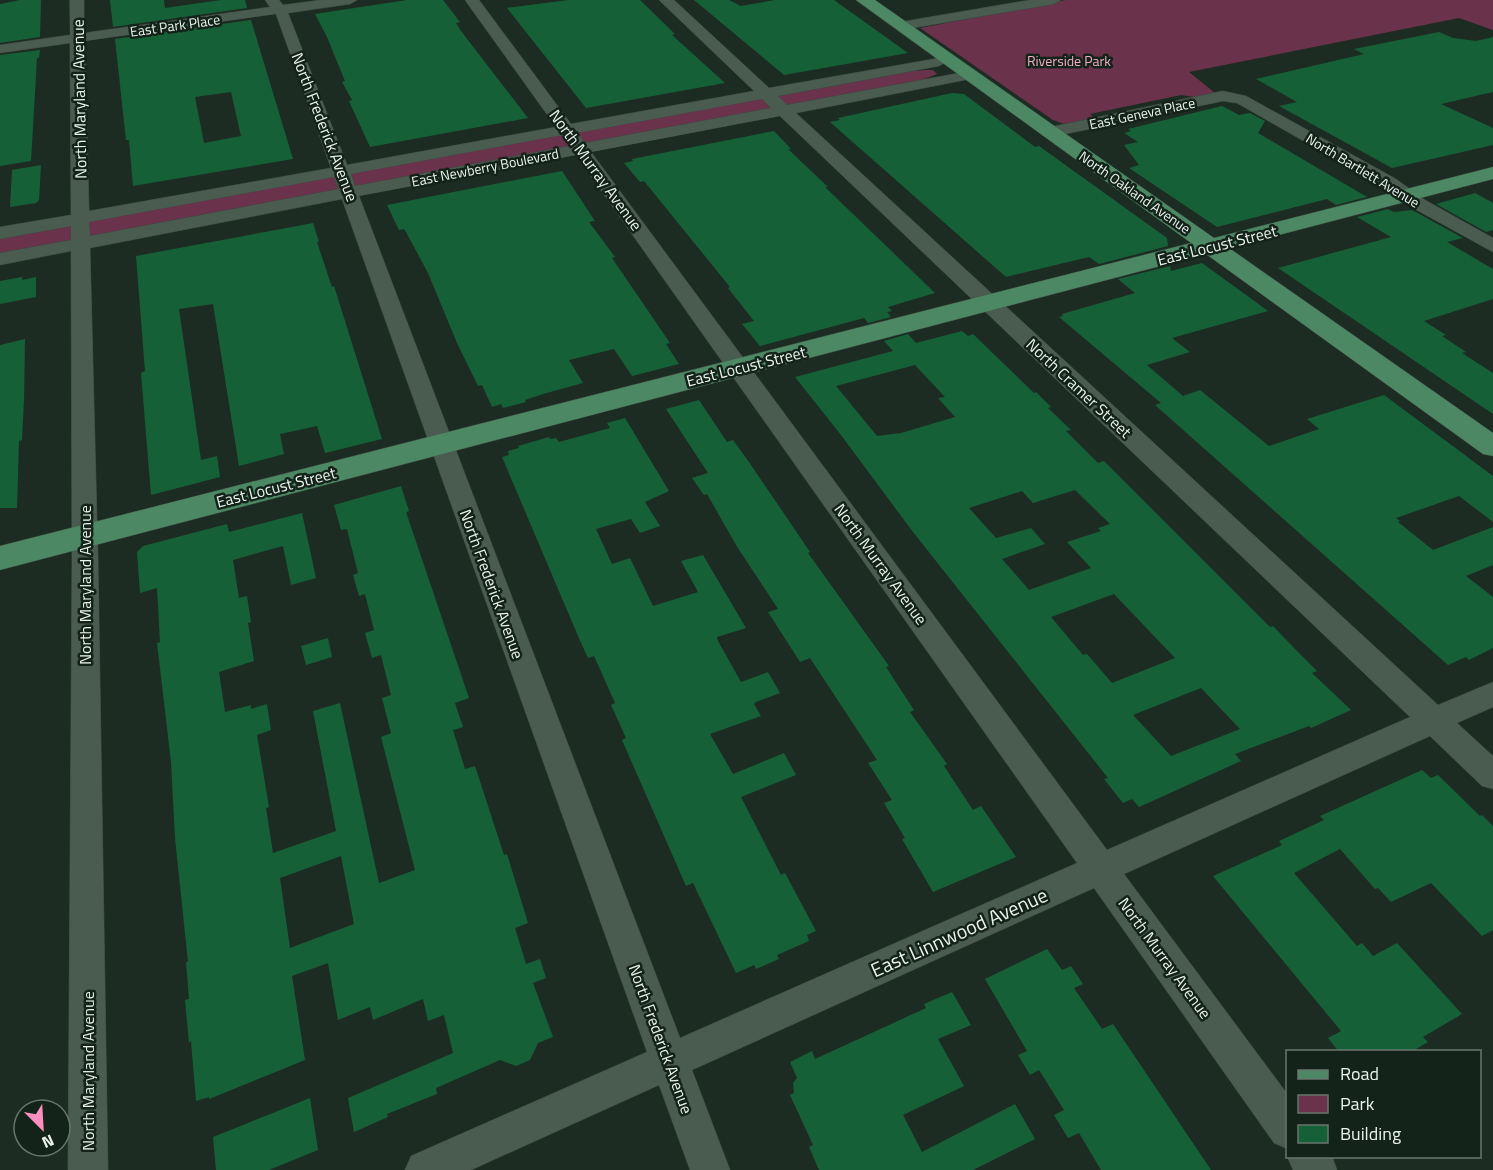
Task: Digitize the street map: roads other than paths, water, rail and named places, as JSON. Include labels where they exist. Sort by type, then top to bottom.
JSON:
[{"type":"main road","name":"North Oakland Avenue","points":[[864,0],[1493,447]]},
{"type":"main road","name":"East Locust Street","points":[[0,558],[1493,173]]},
{"type":"street","name":"North Maryland Avenue","points":[[77,0],[81,218],[80,323],[85,537],[88,1170]]},
{"type":"street","name":"East Park Place","points":[[0,49],[276,5],[350,0]]},
{"type":"street","name":"North Murray Avenue","points":[[472,0],[740,368],[1286,1128]]},
{"type":"street","name":"North Cramer Street","points":[[666,0],[1493,776]]},
{"type":"street","points":[[901,26],[1054,0]]},
{"type":"street","name":"North Frederick Avenue","points":[[276,5],[346,182],[440,445],[710,1170]]},
{"type":"street","name":"East Newberry Boulevard","points":[[0,233],[81,218],[346,182],[574,139],[764,94],[949,60]]},
{"type":"street","name":"East Newberry Boulevard","points":[[0,259],[81,244],[346,182],[574,139],[782,111],[970,75]]},
{"type":"street","name":"East Geneva Place","points":[[1051,132],[1213,98],[1232,97]]},
{"type":"street","name":"North Bartlett Avenue","points":[[1232,97],[1248,102],[1390,183],[1407,196],[1493,246]]},
{"type":"street","name":"East Linnwood Avenue","points":[[425,1170],[1493,694]]},
{"type":"park label","name":"Riverside Park","points":[[1069,60]]}]
